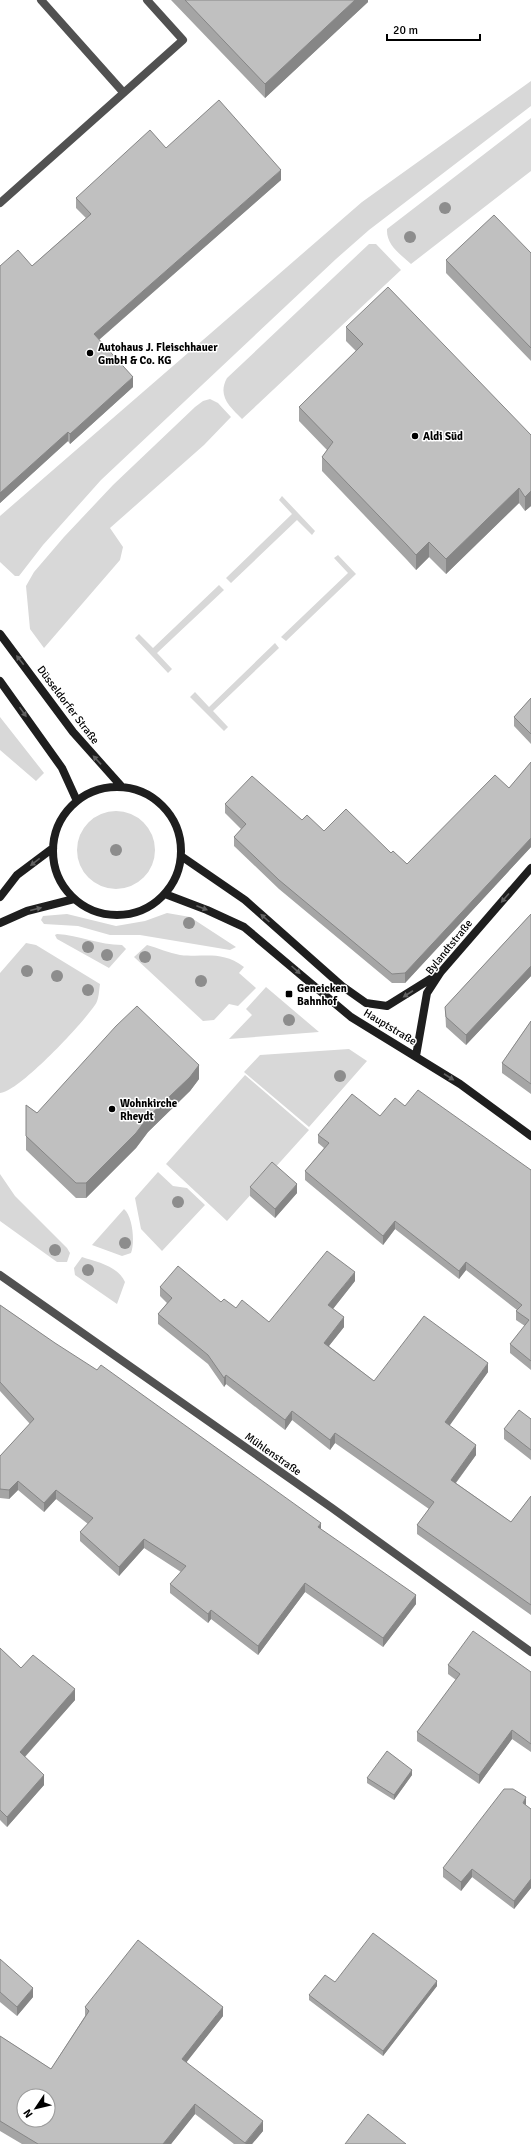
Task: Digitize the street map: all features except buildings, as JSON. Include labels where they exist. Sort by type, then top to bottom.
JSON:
[{"type":"main road","name":"Düsseldorfer Straße","points":[[0,634],[77,738],[122,787]]},
{"type":"main road","points":[[0,681],[62,768],[77,801]]},
{"type":"main road","points":[[122,787],[143,792],[160,804],[174,821],[180,838],[181,856],[176,878],[165,894],[143,910],[119,916],[95,912],[74,899],[59,879],[53,848],[58,824],[77,801],[98,789],[122,787]]},
{"type":"main road","points":[[0,898],[17,875],[53,848]]},
{"type":"main road","name":"Hauptstraße","points":[[181,856],[245,900],[342,986],[366,1003],[387,1006],[440,972]]},
{"type":"main road","name":"Bylandtstraße","points":[[416,1056],[427,993],[440,972],[531,868]]},
{"type":"main road","name":"Hauptstraße","points":[[165,894],[207,910],[244,927],[351,1016],[460,1084],[531,1136]]},
{"type":"main road","points":[[0,923],[27,911],[74,899]]},
{"type":"street","points":[[41,0],[123,92]]},
{"type":"street","points":[[0,203],[182,40],[147,0]]},
{"type":"street","name":"Mühlenstraße","points":[[0,1275],[332,1508],[531,1652]]},
{"type":"shaded area","points":[[531,81],[531,106],[369,230],[336,259],[101,480],[43,545],[19,576],[15,576],[0,562],[0,516],[362,202]]},
{"type":"shaded area","points":[[531,118],[531,171],[411,264],[394,249],[387,235],[387,229]]},
{"type":"shaded area","points":[[369,244],[376,244],[401,270],[242,419],[229,406],[224,396],[224,384],[227,378]]},
{"type":"shaded area","points":[[210,399],[218,403],[231,417],[204,445],[110,528],[123,547],[120,560],[44,648],[30,629],[26,586],[34,572],[64,537],[113,485],[195,407],[203,401]]},
{"type":"shaded area","points":[[282,496],[315,531],[312,535],[297,520],[231,583],[226,578],[292,514],[279,500]]},
{"type":"shaded area","points":[[338,555],[356,574],[286,641],[281,637],[348,573],[334,558]]},
{"type":"shaded area","points":[[219,585],[224,590],[157,653],[172,669],[168,673],[135,638],[139,634],[153,648]]},
{"type":"shaded area","points":[[275,643],[279,648],[213,711],[228,727],[224,731],[190,697],[195,692],[209,707]]},
{"type":"shaded area","points":[[0,717],[44,773],[36,781],[0,750]]},
{"type":"shaded area","points":[[116,811],[131,814],[138,818],[148,828],[152,835],[155,850],[152,865],[148,872],[138,882],[131,886],[116,889],[101,886],[94,882],[84,872],[80,865],[77,850],[80,835],[84,828],[94,818],[101,814]]},
{"type":"shaded area","points":[[167,913],[190,917],[236,947],[230,950],[140,935],[110,935],[78,926],[44,924],[41,920],[43,916],[67,914],[116,926],[145,921]]},
{"type":"shaded area","points":[[57,934],[114,945],[122,945],[126,949],[109,968],[57,939],[55,935]]},
{"type":"shaded area","points":[[26,943],[36,945],[100,984],[99,995],[96,1003],[88,1014],[50,1055],[21,1081],[9,1090],[0,1093],[0,973]]},
{"type":"shaded area","points":[[147,945],[180,955],[228,958],[244,967],[239,973],[256,988],[238,1006],[229,1004],[214,1020],[203,1021],[134,957]]},
{"type":"shaded area","points":[[266,987],[319,1032],[229,1039],[252,1015],[246,1009]]},
{"type":"shaded area","points":[[349,1049],[367,1061],[309,1127],[244,1072],[260,1055]]},
{"type":"shaded area","points":[[245,1075],[309,1130],[227,1221],[166,1164]]},
{"type":"shaded area","points":[[158,1172],[173,1186],[187,1188],[205,1205],[162,1251],[141,1229],[135,1198]]},
{"type":"shaded area","points":[[0,1174],[15,1196],[67,1248],[70,1253],[67,1262],[57,1262],[0,1221]]},
{"type":"shaded area","points":[[124,1209],[129,1218],[132,1230],[133,1243],[131,1253],[122,1256],[92,1245]]},
{"type":"shaded area","points":[[82,1257],[112,1268],[122,1277],[125,1282],[117,1304],[75,1275],[74,1268]]},
{"type":"place","name":"Autohaus J. Fleischhauer GmbH & Co. KG","points":[[90,353]]},
{"type":"place","name":"Aldi Süd","points":[[415,436]]},
{"type":"place","name":"Geneicken Bahnhof","points":[[289,994]]},
{"type":"place","name":"Wohnkirche Rheydt","points":[[112,1109]]}]
